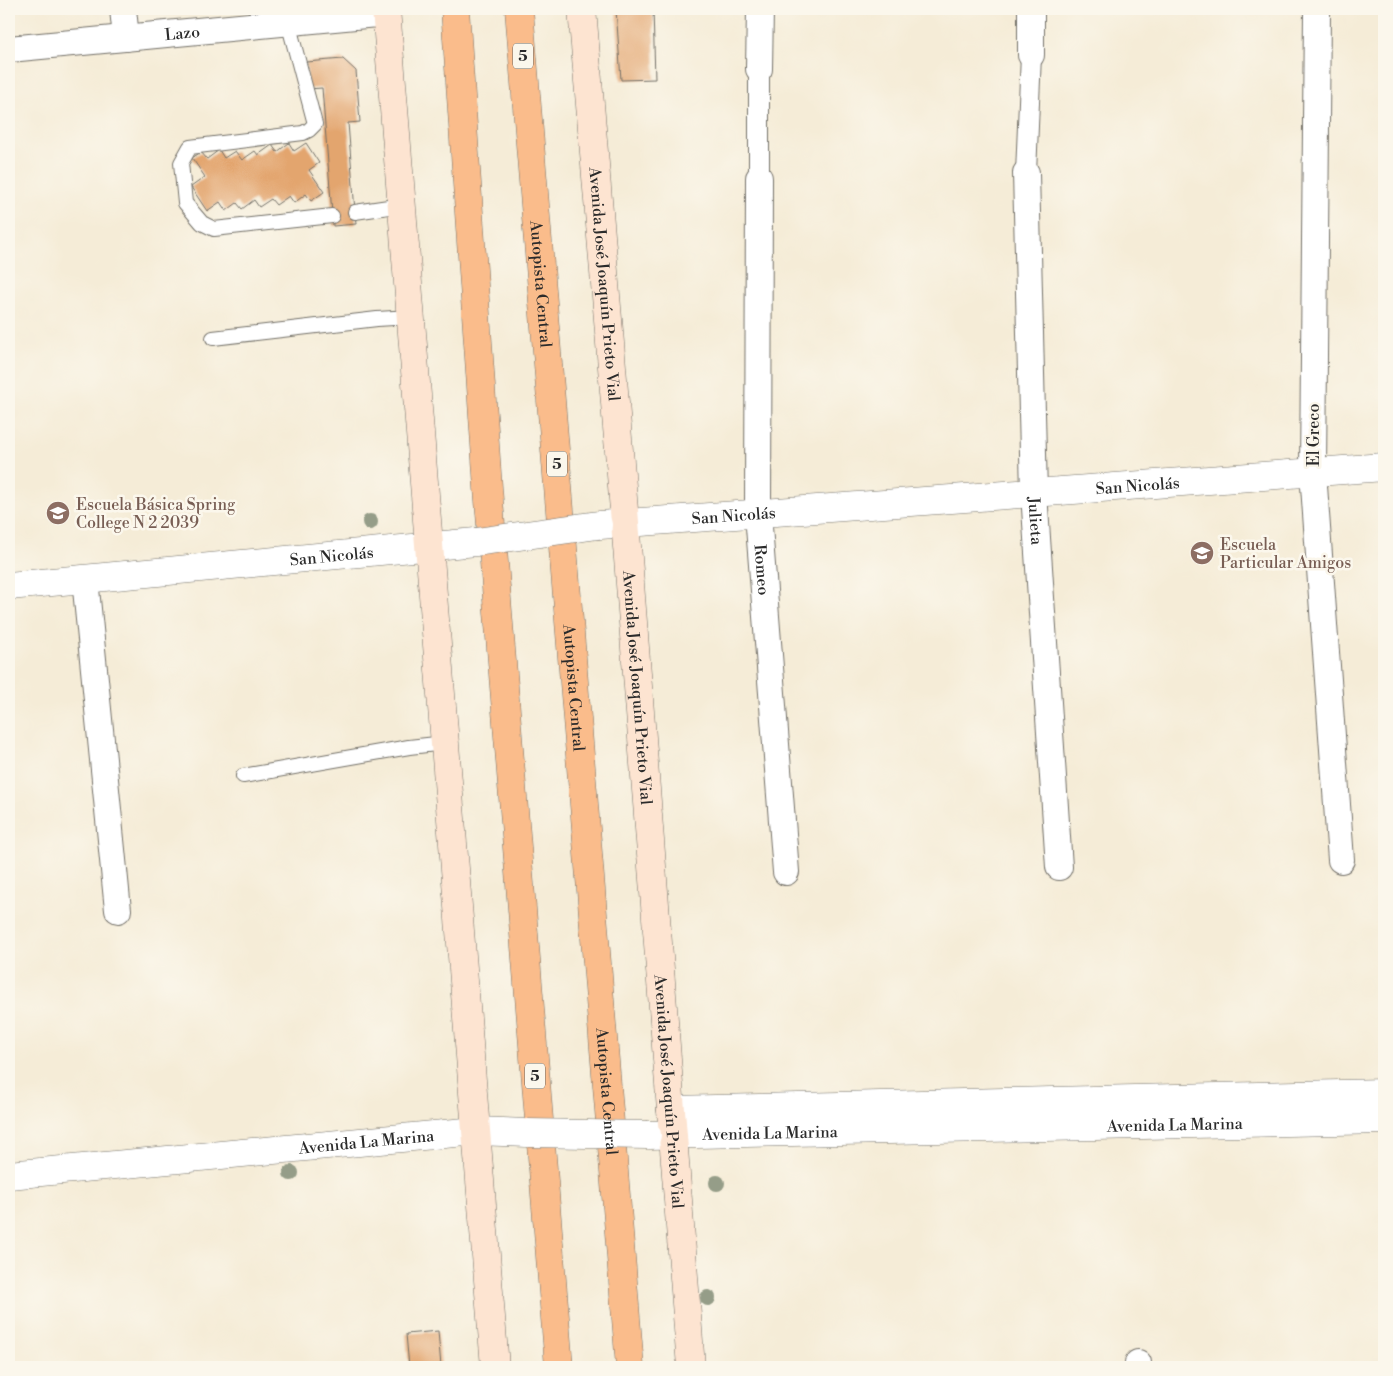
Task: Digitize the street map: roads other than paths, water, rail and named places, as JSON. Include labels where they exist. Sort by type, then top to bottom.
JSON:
[{"type":"highway","name":"5","points":[[455,9],[487,478],[559,1367]]},
{"type":"highway","name":"Autopista Central","points":[[518,9],[630,1367]]},
{"type":"main road","name":"Avenida José Joaquín Prieto Vial","points":[[582,9],[625,523],[664,1127],[691,1367]]},
{"type":"main road","points":[[387,11],[495,1367]]},
{"type":"street","points":[[123,9],[126,38]]},
{"type":"street","points":[[759,178],[760,9]]},
{"type":"street","points":[[1026,173],[1031,9]]},
{"type":"street","name":"El Greco","points":[[1316,9],[1313,472],[1341,860]]},
{"type":"street","name":"Lazo","points":[[9,48],[387,11]]},
{"type":"street","name":"Julieta","points":[[1026,173],[1034,493],[1059,867]]},
{"type":"street","name":"Romeo","points":[[759,178],[758,514],[786,872]]},
{"type":"street","name":"San Nicolás","points":[[9,586],[476,542],[598,525],[1384,467]]},
{"type":"street","points":[[85,579],[118,910]]},
{"type":"street","name":"Avenida La Marina","points":[[9,1175],[476,1132],[528,1132],[1103,1113],[1384,1094]]},
{"type":"street","name":"Avenida La Marina","points":[[1103,1113],[1384,1120]]},
{"type":"lane","points":[[288,22],[314,124],[303,133],[190,147],[181,163],[185,203],[202,223],[214,229],[332,216]]},
{"type":"lane","points":[[355,212],[402,204]]},
{"type":"lane","points":[[214,338],[376,319],[411,317]]},
{"type":"lane","points":[[244,776],[409,747],[445,744]]},
{"type":"place","name":"Escuela Básica Spring College N 2 2039","points":[[58,513]]},
{"type":"place","name":"Escuela Particular Amigos","points":[[1202,553]]}]
